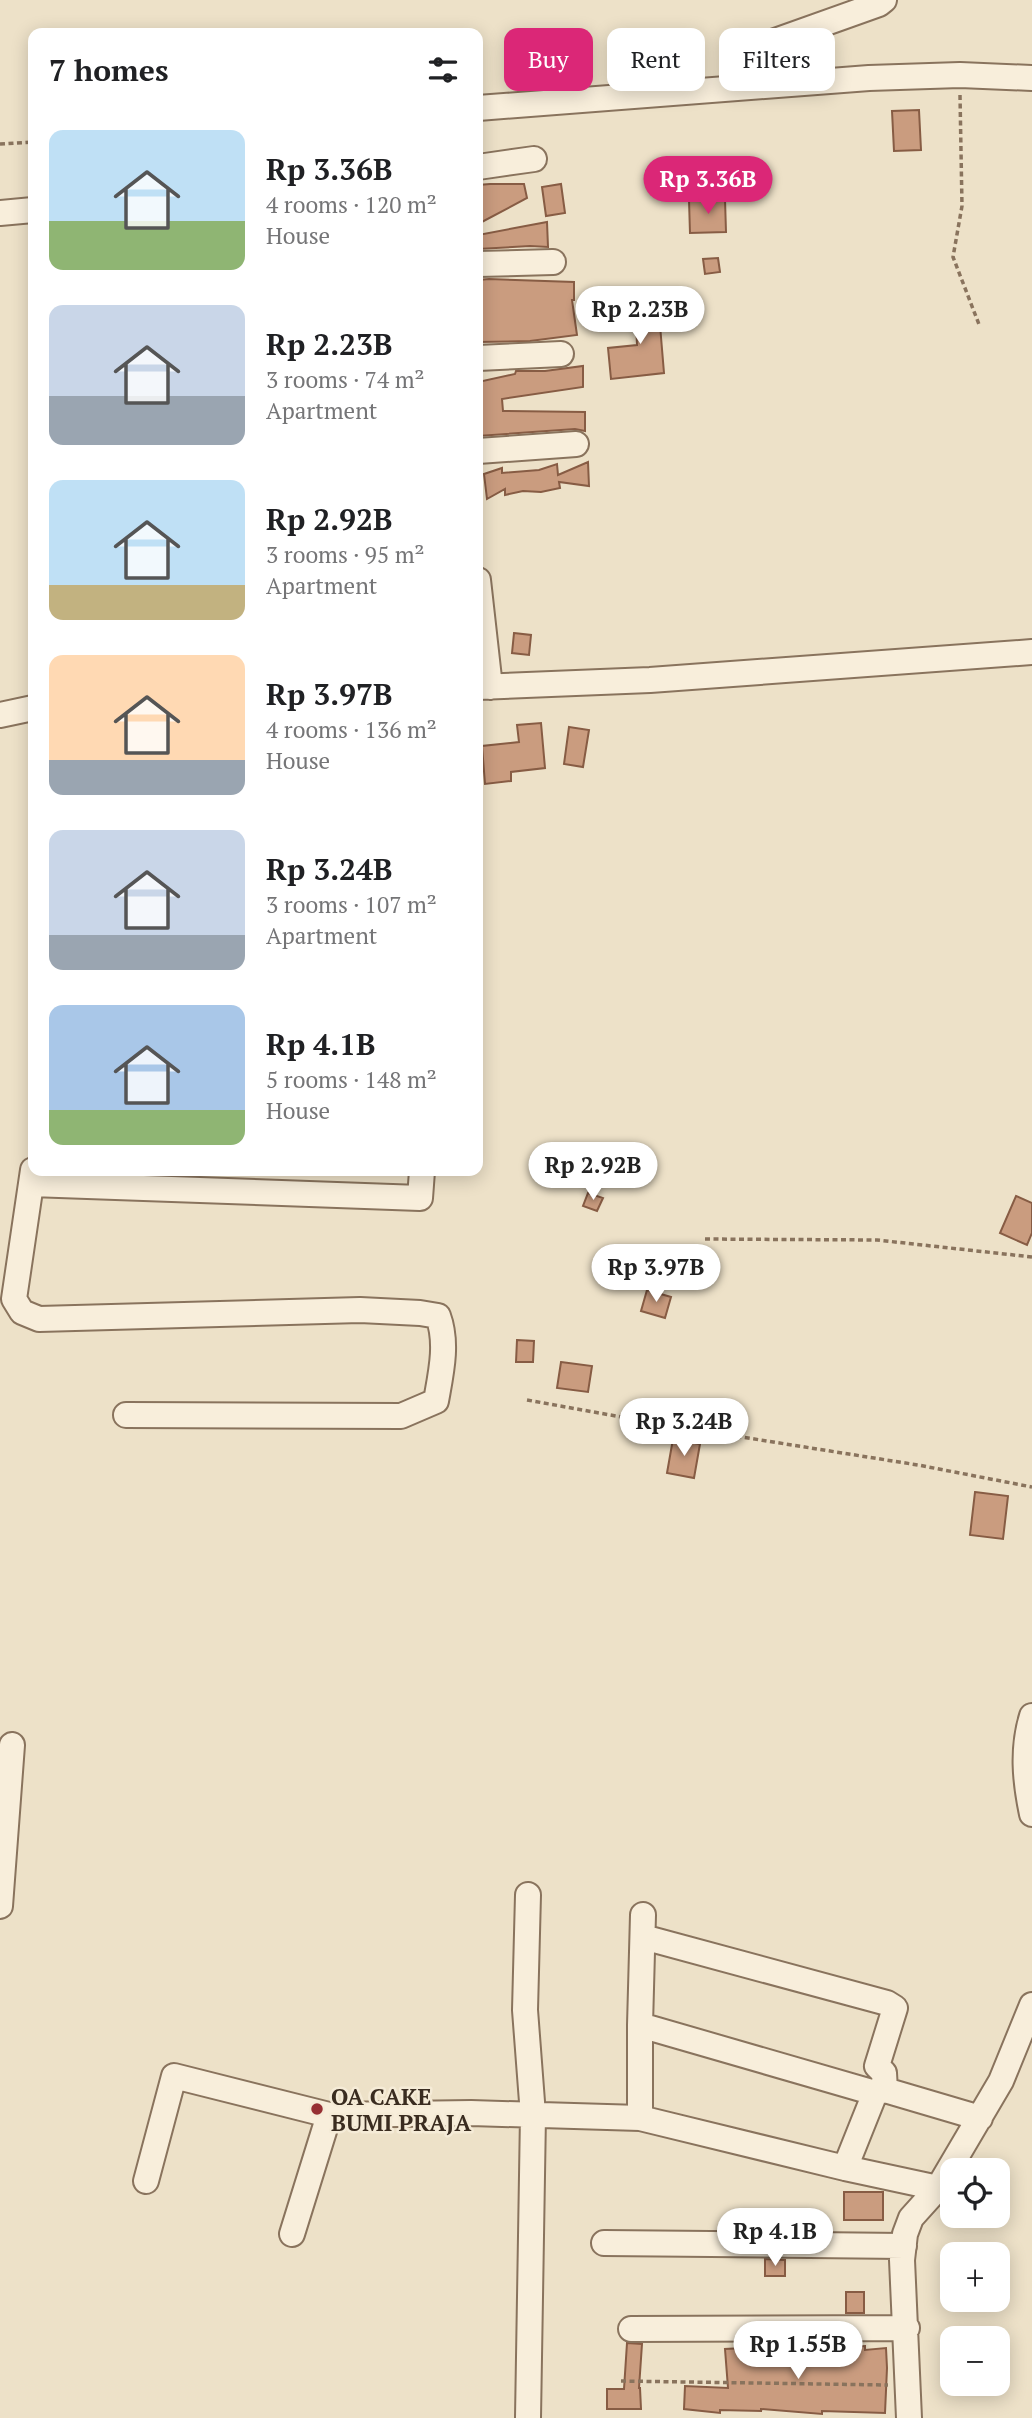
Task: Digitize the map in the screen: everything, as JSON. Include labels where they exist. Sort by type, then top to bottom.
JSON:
[{"type":"street","points":[[813,28],[884,0]]},
{"type":"street","points":[[835,80],[960,75],[1032,78]]},
{"type":"street","points":[[483,108],[719,88]]},
{"type":"street","points":[[483,166],[534,159]]},
{"type":"street","points":[[0,214],[28,211]]},
{"type":"street","points":[[483,264],[553,262]]},
{"type":"street","points":[[483,358],[561,354]]},
{"type":"street","points":[[483,451],[576,444]]},
{"type":"street","points":[[483,669],[484,687],[650,680],[1032,652]]},
{"type":"street","points":[[0,715],[28,709]]},
{"type":"street","points":[[126,1415],[401,1416],[436,1401],[441,1371],[443,1328],[438,1316],[419,1312],[360,1310],[39,1319],[22,1312],[14,1298],[32,1177],[420,1198],[422,1176]]},
{"type":"street","points":[[1032,1716],[1025,1756],[1027,1792],[1032,1814]]},
{"type":"street","points":[[0,1906],[12,1745]]},
{"type":"street","points":[[528,1895],[525,2010],[533,2115],[528,2418]]},
{"type":"street","points":[[640,2118],[643,1926],[887,2003],[895,2008],[877,2066],[884,2073],[880,2091],[845,2168]]},
{"type":"street","points":[[909,2418],[902,2260],[911,2218],[937,2188],[980,2118],[1001,2081],[1032,2005]]},
{"type":"street","points":[[640,2025],[980,2118]]},
{"type":"street","points":[[146,2181],[174,2076],[329,2115],[471,2113],[640,2118],[937,2188]]},
{"type":"street","points":[[292,2234],[329,2115]]},
{"type":"street","points":[[604,2243],[904,2246]]},
{"type":"street","points":[[631,2329],[907,2328]]},
{"type":"path","points":[[960,75],[962,206],[953,257],[980,327]]},
{"type":"path","points":[[0,144],[28,142]]},
{"type":"path","points":[[705,1239],[877,1240],[1032,1256]]},
{"type":"path","points":[[527,1400],[918,1465],[1032,1487]]},
{"type":"path","points":[[621,2381],[908,2385]]},
{"type":"building","points":[[919,110],[921,150],[894,151],[892,111]]},
{"type":"building","points":[[524,184],[527,198],[483,221],[483,185]]},
{"type":"building","points":[[561,184],[565,213],[546,216],[542,187]]},
{"type":"building","points":[[725,199],[726,232],[690,233],[689,200]]},
{"type":"building","points":[[547,222],[548,247],[483,249],[483,234]]},
{"type":"building","points":[[718,258],[720,272],[705,274],[703,259]]},
{"type":"building","points":[[483,280],[574,282],[572,300],[577,335],[530,341],[483,342]]},
{"type":"building","points":[[658,301],[664,373],[611,379],[608,348],[637,345],[635,302]]},
{"type":"building","points":[[583,366],[583,387],[502,399],[503,411],[585,412],[585,431],[575,429],[483,436],[483,381],[515,374],[516,371],[545,371]]},
{"type":"building","points":[[588,462],[589,486],[559,482],[560,488],[505,495],[505,489],[487,499],[484,474],[502,468],[502,473],[539,470],[557,464],[558,475]]},
{"type":"building","points":[[514,633],[531,635],[529,655],[512,653]]},
{"type":"building","points":[[541,723],[545,768],[511,772],[511,781],[485,784],[483,746],[519,742],[517,725]]},
{"type":"building","points":[[569,727],[589,730],[583,767],[564,764]]},
{"type":"building","points":[[588,1193],[603,1198],[597,1211],[583,1206]]},
{"type":"building","points":[[1016,1196],[1032,1203],[1032,1233],[1027,1245],[1000,1233]]},
{"type":"building","points":[[647,1290],[671,1297],[665,1318],[641,1311]]},
{"type":"building","points":[[517,1340],[534,1341],[533,1362],[516,1362]]},
{"type":"building","points":[[561,1362],[592,1366],[588,1392],[557,1388]]},
{"type":"building","points":[[673,1439],[700,1444],[694,1478],[667,1473]]},
{"type":"building","points":[[975,1492],[1008,1496],[1003,1539],[970,1535]]},
{"type":"building","points":[[844,2192],[883,2192],[883,2220],[844,2220]]},
{"type":"building","points":[[765,2259],[785,2260],[785,2276],[765,2276]]},
{"type":"building","points":[[846,2292],[864,2292],[864,2313],[846,2313]]},
{"type":"building","points":[[627,2343],[642,2344],[639,2388],[641,2409],[607,2409],[607,2389],[624,2389]]},
{"type":"building","points":[[823,2344],[823,2348],[886,2348],[885,2413],[822,2411],[822,2414],[761,2409],[720,2410],[720,2413],[684,2409],[685,2386],[728,2388],[725,2349]]},
{"type":"place","name":"OA CAKE BUMI PRAJA","points":[[317,2109]]}]
